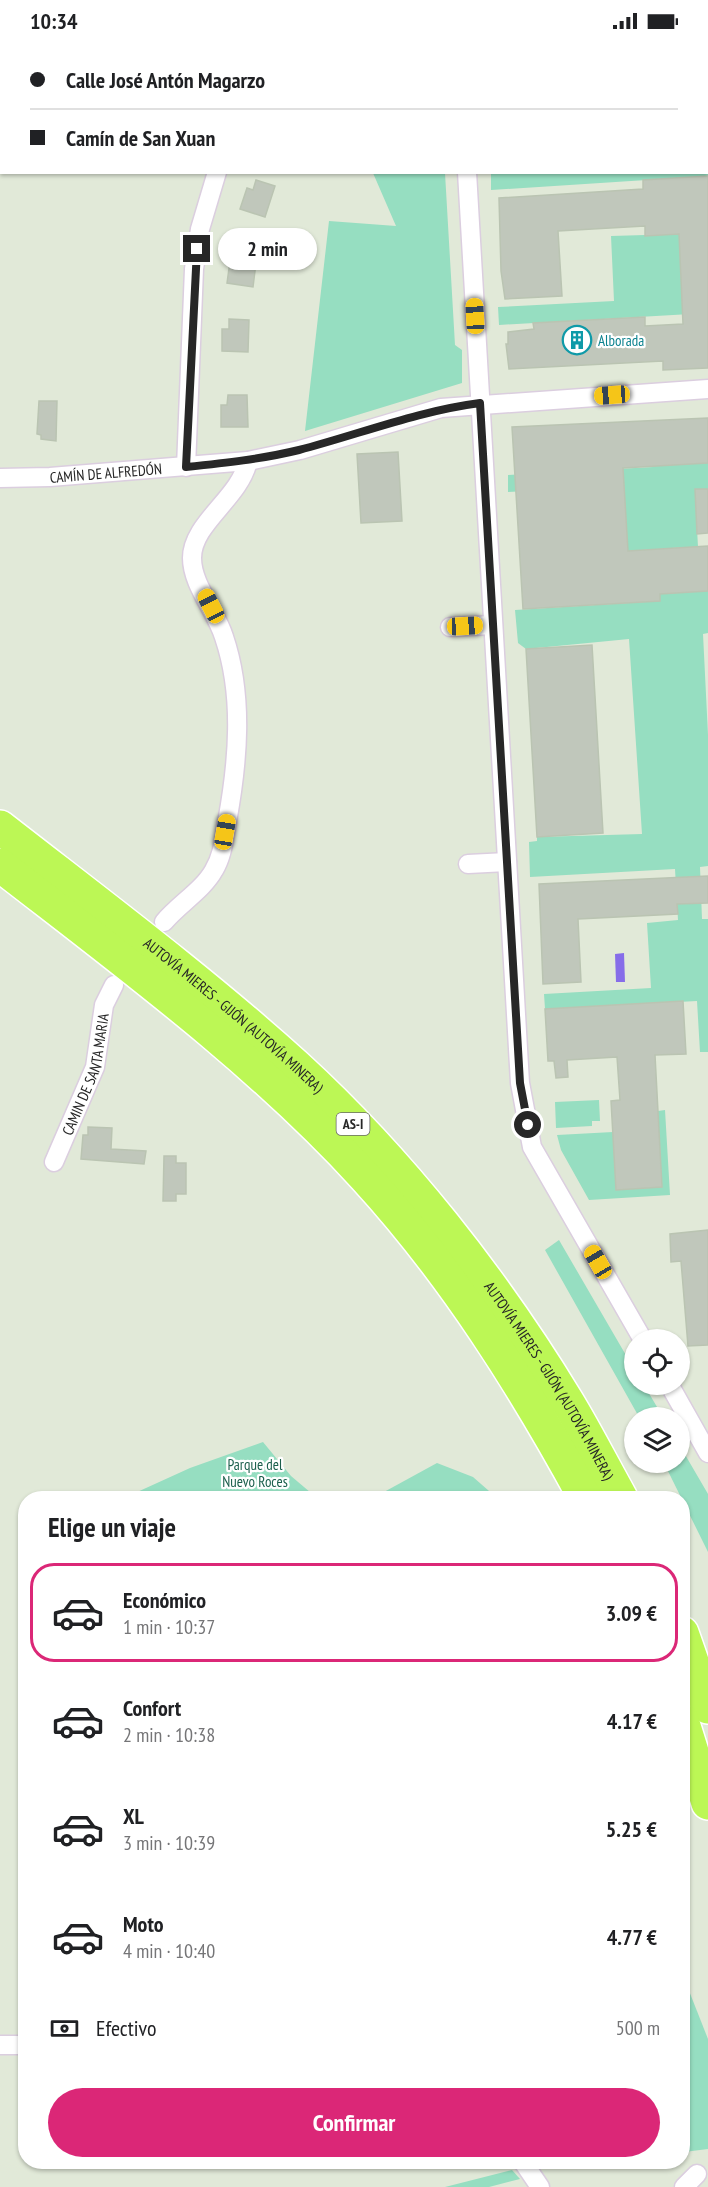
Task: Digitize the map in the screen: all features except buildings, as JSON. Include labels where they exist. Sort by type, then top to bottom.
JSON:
[{"type":"highway","name":"AUTOVÍA MIERES - GIJÓN (AUTOVÍA MINERA)","points":[[0,827],[204,986],[297,1067],[389,1161],[486,1280],[567,1401],[617,1491]]},
{"type":"highway","name":"AS-I","points":[[0,865],[186,1010],[277,1090],[366,1177],[462,1297],[537,1411],[581,1491]]},
{"type":"highway","points":[[690,1656],[708,1707]]},
{"type":"highway","points":[[690,1746],[708,1803]]},
{"type":"street","points":[[186,467],[194,269],[200,229],[216,174]]},
{"type":"street","points":[[467,174],[520,1083],[532,1147],[637,1329]]},
{"type":"street","name":"CAMÍN DE ALFREDÓN","points":[[0,478],[248,461],[300,450],[441,408],[480,403],[708,389]]},
{"type":"street","points":[[164,922],[177,905],[206,882],[215,869],[222,850],[236,773],[236,699],[225,640],[194,574],[192,556],[201,531],[238,488],[248,461]]},
{"type":"street","points":[[450,627],[493,625]]},
{"type":"street","points":[[468,864],[507,862]]},
{"type":"street","name":"CAMIN DE SANTA MARIA","points":[[54,1162],[94,1067],[104,1005],[114,985]]},
{"type":"street","points":[[675,1395],[708,1453]]},
{"type":"street","points":[[0,2045],[18,2045]]},
{"type":"street","points":[[528,2169],[540,2187]]},
{"type":"street","points":[[684,2187],[697,2174]]},
{"type":"green space","points":[[373,174],[445,174],[455,345],[462,350],[462,383],[305,431],[329,221],[396,226]]},
{"type":"green space","points":[[491,174],[708,174],[708,176],[491,190]]},
{"type":"green space","points":[[679,234],[682,300],[708,299],[708,313],[499,325],[498,307],[614,301],[611,236]]},
{"type":"green space","points":[[663,423],[668,465],[708,463],[708,489],[695,490],[698,547],[672,548],[675,593],[708,591],[708,633],[703,634],[708,735],[708,866],[700,867],[702,919],[708,919],[708,1052],[700,1052],[697,1001],[545,1009],[544,994],[651,988],[647,923],[678,920],[675,869],[530,877],[529,842],[537,841],[537,837],[642,834],[629,639],[526,649],[518,643],[515,610],[660,601],[657,549],[628,551],[624,486],[508,492],[508,475],[653,467]]},
{"type":"green space","points":[[599,1100],[600,1121],[592,1121],[592,1126],[556,1128],[555,1102]]},
{"type":"green space","points":[[665,1110],[670,1195],[589,1200],[561,1150],[557,1135],[613,1132],[616,1190],[662,1187],[658,1111]]},
{"type":"green space","points":[[559,1240],[624,1352],[624,1390],[545,1250]]},
{"type":"green space","points":[[627,1395],[650,1395],[657,1407],[633,1407]]},
{"type":"green space","name":"Parque del Nuevo Roces","points":[[263,1442],[291,1476],[309,1491],[139,1491],[190,1468]]},
{"type":"green space","points":[[437,1463],[473,1477],[489,1491],[386,1491]]},
{"type":"green space","points":[[690,1463],[708,1494],[708,1552],[690,1516],[690,1491],[678,1491],[669,1473],[690,1473]]},
{"type":"green space","points":[[690,1993],[708,2039],[708,2149],[690,2151]]},
{"type":"green space","points":[[512,2170],[520,2179],[489,2187],[445,2187]]},
{"type":"shaded area","points":[[624,953],[625,982],[616,982],[615,954]]},
{"type":"place","name":"Alborada","points":[[577,340]]},
{"type":"route","points":[[197,249],[194,269],[186,467],[248,461],[300,450],[441,408],[480,403],[520,1083],[528,1125]]}]
